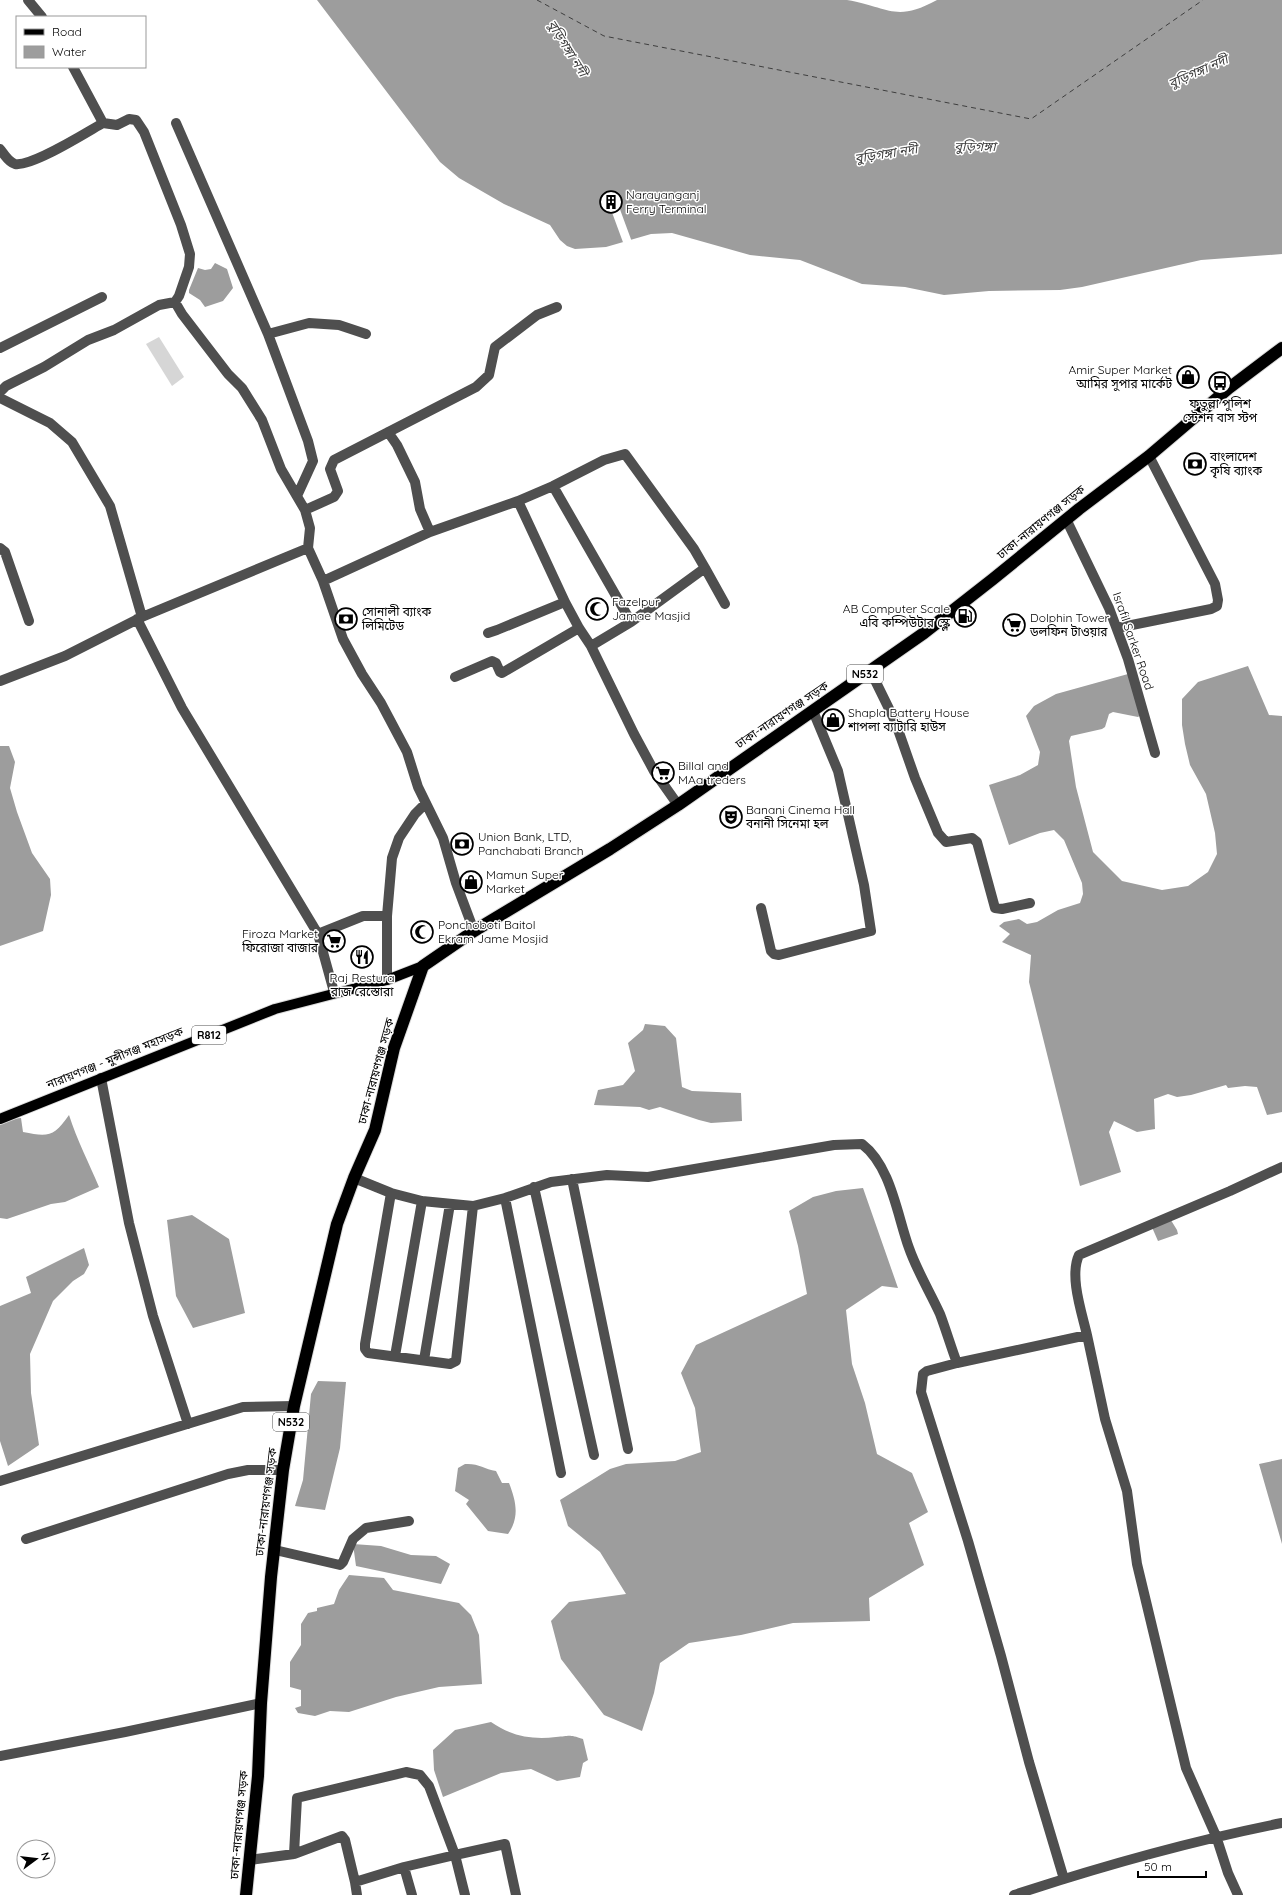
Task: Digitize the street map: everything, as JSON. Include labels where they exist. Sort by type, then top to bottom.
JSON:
[{"type":"highway","name":"ঢাকা-নারায়ণগঞ্জ সড়ক","points":[[246,1895],[258,1776],[261,1703],[275,1550],[283,1470],[294,1406],[338,1224],[354,1178],[375,1130],[394,1048],[423,966],[474,931],[610,849],[678,804],[813,711],[946,616],[1066,519],[1149,456],[1229,388],[1280,353]]},
{"type":"main road","name":"নারায়ণগঞ্জ - মুন্সীগঞ্জ মহাসড়ক","points":[[0,1119],[275,1009],[334,992],[387,980],[423,966]]},
{"type":"street","points":[[28,0],[41,16]]},
{"type":"street","points":[[74,68],[103,123]]},
{"type":"street","points":[[0,148],[4,163],[22,164],[74,140],[103,123],[117,125],[129,119],[136,120],[144,132],[181,225],[190,254],[187,274],[180,296],[175,302],[159,305],[114,330],[88,340],[44,367],[6,386],[0,392]]},
{"type":"street","points":[[176,123],[268,334],[308,441],[313,461],[298,496]]},
{"type":"street","points":[[0,348],[102,297]]},
{"type":"street","points":[[175,302],[182,314],[228,374],[242,388],[262,420],[281,469],[306,510],[310,528],[308,548],[324,581],[343,639],[356,664],[381,702],[402,742],[426,804],[443,838],[456,883],[474,931]]},
{"type":"street","points":[[306,510],[334,497],[338,491],[330,469],[334,460],[476,387],[489,375],[495,348],[537,315],[556,307]]},
{"type":"street","points":[[268,334],[308,323],[339,325],[366,334]]},
{"type":"street","points":[[0,398],[50,423],[72,442],[110,506],[140,618],[182,708],[318,934],[334,992]]},
{"type":"street","points":[[388,432],[397,445],[415,482],[420,508],[430,532]]},
{"type":"street","points":[[324,581],[430,532],[518,501],[553,486],[604,460],[625,454],[690,543],[725,604]]},
{"type":"street","points":[[1117,628],[1211,610],[1217,606],[1218,600],[1215,584],[1149,456]]},
{"type":"street","points":[[553,486],[631,622]]},
{"type":"street","points":[[518,501],[565,602],[591,646],[637,740],[654,771],[678,804]]},
{"type":"street","name":"Israfil Sarker Road","points":[[1066,519],[1100,588],[1117,628],[1155,753]]},
{"type":"street","points":[[0,548],[5,552],[29,622]]},
{"type":"street","points":[[0,681],[65,656],[140,618],[308,548]]},
{"type":"street","points":[[591,646],[631,622],[705,568]]},
{"type":"street","points":[[488,633],[565,602]]},
{"type":"street","points":[[455,677],[494,661],[502,673],[579,628]]},
{"type":"street","points":[[870,670],[895,721],[915,778],[938,833],[946,842],[972,838],[977,842],[996,908],[1002,910],[1030,903]]},
{"type":"street","points":[[761,908],[771,951],[774,954],[779,955],[871,931],[864,885],[838,771],[813,711]]},
{"type":"street","points":[[387,980],[387,916],[392,858],[399,838],[415,814],[426,804]]},
{"type":"street","points":[[318,934],[363,916],[387,916]]},
{"type":"street","points":[[101,1078],[129,1224],[152,1316],[188,1424]]},
{"type":"street","points":[[354,1178],[392,1193],[422,1201],[473,1206],[506,1198],[551,1182],[606,1175],[648,1177],[834,1144],[862,1144],[868,1148],[881,1168],[893,1193],[909,1248],[924,1285],[940,1314],[957,1363]]},
{"type":"street","points":[[1238,1895],[1228,1873],[1216,1836],[1186,1768],[1137,1564],[1127,1491],[1105,1420],[1074,1274],[1075,1263],[1079,1255],[1230,1191],[1282,1167]]},
{"type":"street","points":[[572,1179],[628,1449]]},
{"type":"street","points":[[534,1187],[594,1456]]},
{"type":"street","points":[[392,1193],[365,1349],[368,1353],[450,1364],[456,1361],[473,1206]]},
{"type":"street","points":[[506,1198],[561,1473]]},
{"type":"street","points":[[395,1356],[422,1201]]},
{"type":"street","points":[[424,1360],[450,1204]]},
{"type":"street","points":[[1064,1879],[1029,1762],[968,1540],[921,1392],[923,1374],[927,1371],[1086,1335]]},
{"type":"street","points":[[0,1481],[242,1407],[294,1406]]},
{"type":"street","points":[[26,1539],[228,1474],[248,1470],[283,1470]]},
{"type":"street","points":[[275,1550],[340,1565],[344,1562],[353,1539],[366,1528],[409,1521]]},
{"type":"street","points":[[0,1756],[125,1732],[261,1703]]},
{"type":"street","points":[[294,1854],[297,1798],[406,1772],[420,1775],[429,1786],[465,1895]]},
{"type":"street","points":[[1014,1895],[1064,1879],[1216,1836],[1282,1823]]},
{"type":"street","points":[[249,1860],[294,1854],[344,1836],[357,1895]]},
{"type":"street","points":[[355,1882],[406,1866],[505,1844],[516,1895]]},
{"type":"street","points":[[406,1866],[412,1895]]},
{"type":"shaded area","points":[[159,337],[184,377],[172,386],[146,344]]},
{"type":"water","name":"বুড়িগঙ্গা","points":[[317,0],[847,0],[901,12],[911,11],[923,7],[937,0],[1282,0],[1282,254],[1201,260],[1082,287],[1060,290],[989,291],[944,295],[905,287],[862,284],[800,260],[750,255],[672,233],[651,234],[606,247],[575,249],[567,246],[560,240],[550,225],[504,204],[459,178],[440,162]]},
{"type":"water","points":[[215,263],[227,269],[233,288],[223,301],[205,307],[200,300],[189,293],[189,290],[198,268],[205,270],[211,269]]},
{"type":"water","points":[[1248,666],[1269,715],[1282,716],[1282,1112],[1267,1115],[1257,1087],[1245,1086],[1228,1088],[1226,1085],[1191,1095],[1177,1097],[1168,1094],[1154,1099],[1155,1129],[1137,1132],[1114,1121],[1109,1132],[1121,1172],[1080,1186],[1029,982],[1031,955],[1002,942],[1010,934],[999,926],[1004,922],[1019,919],[1027,924],[1037,922],[1058,910],[1080,903],[1083,894],[1082,883],[1064,840],[1054,830],[1040,833],[1009,845],[989,785],[1020,775],[1038,765],[1040,752],[1026,716],[1034,706],[1056,694],[1128,674],[1142,714],[1138,717],[1113,712],[1109,714],[1105,727],[1102,729],[1071,736],[1069,741],[1076,787],[1093,852],[1122,881],[1162,890],[1188,886],[1208,872],[1217,854],[1215,833],[1206,794],[1190,765],[1185,744],[1182,725],[1182,699],[1198,682]]},
{"type":"water","points":[[0,746],[9,746],[15,762],[10,788],[32,853],[50,879],[51,895],[43,931],[0,946]]},
{"type":"water","points":[[645,1024],[665,1026],[676,1038],[682,1087],[692,1091],[741,1093],[742,1121],[711,1123],[660,1107],[649,1110],[640,1107],[594,1105],[598,1090],[623,1085],[635,1071],[628,1043],[643,1030]]},
{"type":"water","points":[[69,1115],[99,1187],[65,1202],[51,1204],[7,1219],[0,1218],[0,1125],[10,1119],[21,1118],[23,1132],[45,1135],[50,1134],[59,1128]]},
{"type":"water","points":[[863,1188],[898,1288],[882,1286],[846,1310],[852,1364],[865,1403],[877,1454],[912,1473],[928,1512],[909,1523],[924,1565],[869,1598],[870,1621],[793,1623],[741,1635],[689,1643],[660,1663],[654,1693],[642,1731],[604,1715],[561,1659],[551,1621],[569,1602],[626,1594],[600,1552],[568,1526],[560,1500],[610,1469],[626,1464],[675,1461],[701,1452],[695,1408],[681,1373],[696,1345],[807,1294],[798,1246],[789,1211],[813,1197],[836,1191]]},
{"type":"water","points":[[192,1215],[229,1239],[245,1313],[193,1328],[176,1296],[167,1220]]},
{"type":"water","points":[[1169,1217],[1178,1234],[1158,1241],[1151,1225]]},
{"type":"water","points":[[84,1248],[89,1265],[84,1274],[73,1281],[53,1301],[30,1354],[31,1393],[39,1445],[8,1466],[0,1441],[0,1306],[31,1293],[26,1277]]},
{"type":"water","points":[[318,1381],[346,1382],[340,1448],[325,1510],[295,1506],[303,1480],[311,1394]]},
{"type":"water","points":[[1282,1459],[1282,1544],[1259,1464]]},
{"type":"water","points":[[465,1464],[474,1464],[496,1471],[502,1483],[509,1483],[516,1509],[512,1528],[508,1534],[488,1531],[466,1504],[469,1500],[455,1491],[458,1468]]},
{"type":"water","points":[[353,1544],[381,1546],[411,1555],[436,1556],[450,1564],[441,1584],[356,1566]]},
{"type":"water","points":[[349,1575],[384,1578],[393,1590],[459,1603],[471,1615],[479,1635],[482,1684],[439,1687],[396,1697],[349,1712],[330,1711],[315,1716],[298,1713],[295,1708],[301,1706],[301,1690],[290,1687],[290,1662],[301,1645],[301,1624],[308,1613],[317,1611],[317,1608],[334,1604],[339,1590]]},
{"type":"water","points":[[491,1722],[506,1731],[522,1736],[547,1738],[574,1736],[583,1739],[588,1760],[583,1763],[580,1777],[557,1781],[531,1769],[501,1773],[443,1797],[434,1770],[433,1750],[455,1730]]},
{"type":"pier","points":[[617,195],[620,203],[618,204],[632,242],[624,245],[610,207],[604,209],[601,201]]},
{"type":"ferry route","points":[[537,0],[604,36],[1031,119],[1203,0]]},
{"type":"place","name":"Narayanganj Ferry Terminal","points":[[611,202]]},
{"type":"place","name":"Amir Super Market আমির সুপার মার্কেট","points":[[1188,377]]},
{"type":"place","name":"ফতুল্লা পুলিশ স্টেশন বাস স্টপ","points":[[1220,383]]},
{"type":"place","name":"বাংলাদেশ কৃষি ব্যাংক","points":[[1195,464]]},
{"type":"place","name":"Fazelpur Jamae Masjid","points":[[597,609]]},
{"type":"place","name":"AB Computer Scale এবি কম্পিউটার স্কেল","points":[[965,616]]},
{"type":"place","name":"সোনালী ব্যাংক লিমিটেড","points":[[346,619]]},
{"type":"place","name":"Dolphin Tower ডলফিন টাওয়ার","points":[[1014,625]]},
{"type":"place","name":"Shapla Battery House শাপলা ব্যাটারি হাউস","points":[[833,720]]},
{"type":"place","name":"Billal and MAa treders","points":[[663,773]]},
{"type":"place","name":"Banani Cinema Hall বনানী সিনেমা হল","points":[[731,817]]},
{"type":"place","name":"Union Bank, LTD, Panchabati Branch","points":[[462,844]]},
{"type":"place","name":"Mamun Super Market","points":[[471,882]]},
{"type":"place","name":"Ponchoboti Baitol Ekram Jame Mosjid","points":[[422,932]]},
{"type":"place","name":"Firoza Market ফিরোজা বাজার","points":[[334,941]]},
{"type":"place","name":"Raj Restura রাজ রেস্তোরা","points":[[362,957]]},
{"type":"water label","name":"বুড়িগঙ্গা নদী","points":[[568,48]]},
{"type":"water label","name":"বুড়িগঙ্গা নদী","points":[[1198,71]]},
{"type":"water label","name":"বুড়িগঙ্গা নদী","points":[[886,153]]}]
